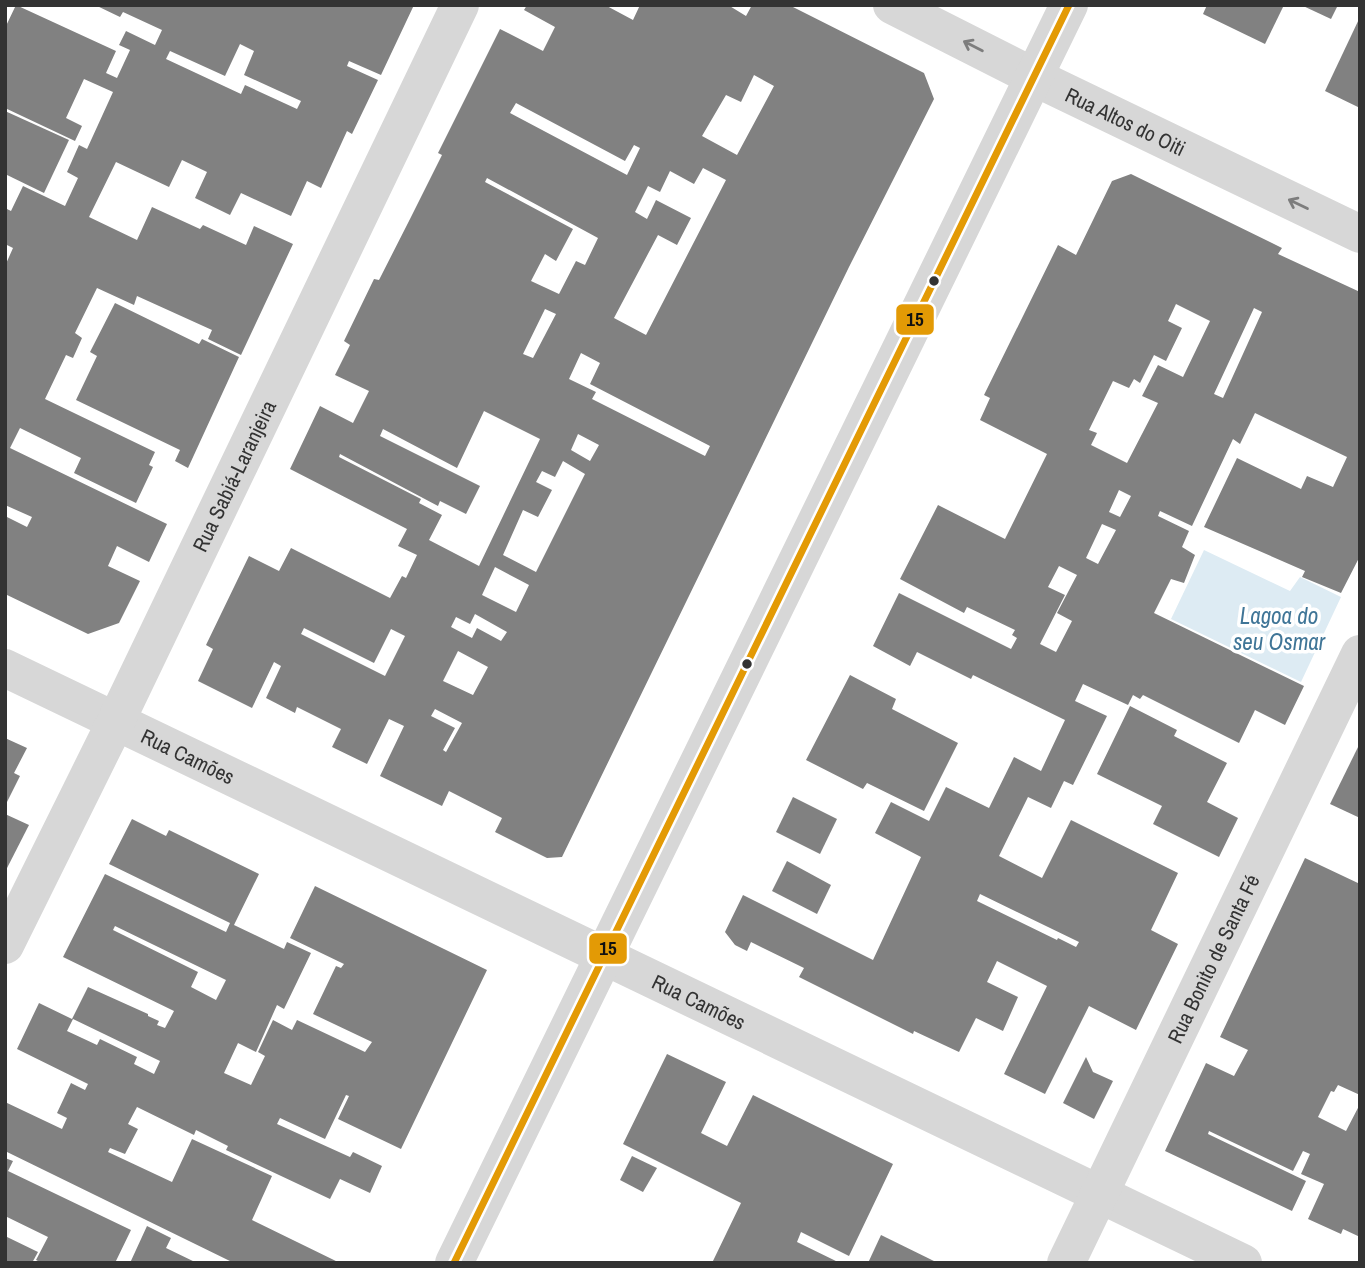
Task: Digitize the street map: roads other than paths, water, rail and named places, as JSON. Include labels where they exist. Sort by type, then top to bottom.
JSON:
[{"type":"street","name":"Rua Sabiá-Laranjeira","points":[[5,944],[116,721],[460,5]]},
{"type":"street","name":"Rua Altos do Oiti","points":[[892,5],[1034,77],[1360,234]]},
{"type":"street","points":[[454,1263],[1069,5]]},
{"type":"street","name":"Rua Bonito de Santa Fé","points":[[1066,1263],[1360,654]]},
{"type":"street","name":"Rua Camões","points":[[5,667],[1243,1263]]},
{"type":"water","name":"Lagoa do seu Osmar","points":[[1204,550],[1290,591],[1300,577],[1341,597],[1301,682],[1171,619]]}]
